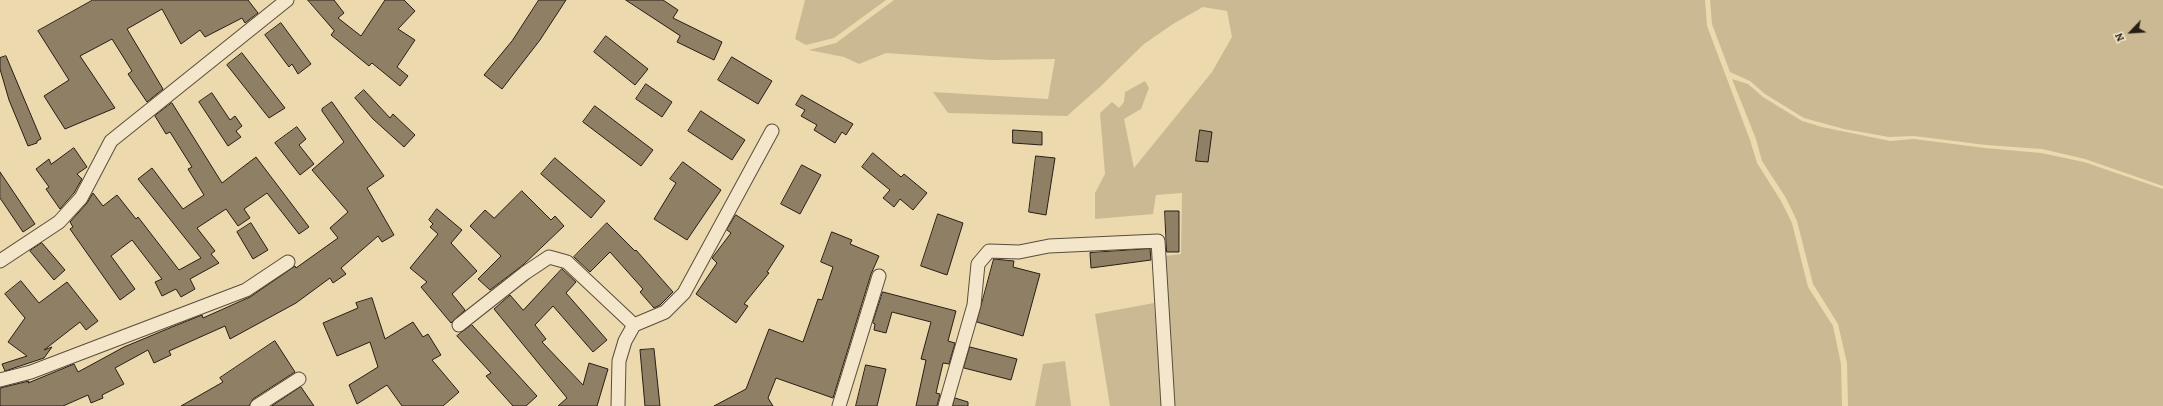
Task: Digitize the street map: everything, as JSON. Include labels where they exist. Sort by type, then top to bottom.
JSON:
[{"type":"street","points":[[0,261],[59,222],[77,203],[88,186],[111,141],[287,0]]},
{"type":"street","points":[[618,406],[619,362],[625,341],[634,325],[665,312],[684,293],[772,131]]},
{"type":"street","points":[[945,406],[974,305],[978,264],[989,251],[1019,252],[1049,246],[1158,241],[1168,406]]},
{"type":"street","points":[[459,325],[525,272],[549,257],[567,262],[634,325]]},
{"type":"street","points":[[0,380],[31,372],[246,290],[288,262]]},
{"type":"street","points":[[839,406],[880,276]]},
{"type":"street","points":[[257,406],[299,379]]},
{"type":"shaded area","points":[[805,0],[886,0],[834,38],[806,45],[795,39]]},
{"type":"shaded area","points":[[894,0],[1705,0],[1707,26],[1750,140],[1757,163],[1781,201],[1792,223],[1808,287],[1833,326],[1841,364],[1842,406],[1172,406],[1164,256],[1181,254],[1182,193],[1156,195],[1153,214],[1095,219],[1095,193],[1105,174],[1100,113],[1112,102],[1119,108],[1124,102],[1125,92],[1145,81],[1149,88],[1141,109],[1124,119],[1134,168],[1212,72],[1232,37],[1227,11],[1203,7],[1173,24],[1144,44],[1101,86],[1067,116],[948,113],[933,92],[1048,99],[1055,59],[991,60],[886,53],[859,64],[844,57],[809,50],[836,43]]},
{"type":"shaded area","points":[[1710,0],[2163,0],[2163,186],[2085,159],[2042,149],[1986,145],[1914,136],[1889,137],[1844,129],[1804,118],[1765,94],[1750,81],[1730,72],[1712,24]]},
{"type":"shaded area","points":[[1732,79],[1748,84],[1763,97],[1802,121],[1822,127],[1890,141],[1914,139],[2041,153],[2084,162],[2163,189],[2163,406],[1848,406],[1847,363],[1838,324],[1813,284],[1797,221],[1786,198],[1762,161],[1756,139]]},
{"type":"shaded area","points":[[1154,303],[1162,406],[1110,406],[1095,314]]},
{"type":"shaded area","points":[[1065,361],[1071,406],[1035,406],[1043,364]]},
{"type":"building","points":[[93,0],[248,0],[258,13],[245,23],[242,18],[205,37],[200,30],[181,44],[162,9],[127,29],[163,89],[147,102],[128,74],[132,71],[112,39],[80,56],[115,108],[65,129],[44,96],[69,80],[38,31]]},
{"type":"building","points":[[308,0],[334,0],[344,13],[338,18],[361,36],[385,0],[404,0],[415,11],[398,29],[415,40],[397,67],[408,76],[400,86],[372,63],[369,66],[331,35],[334,31]]},
{"type":"building","points":[[539,0],[566,0],[540,40],[502,89],[484,75],[512,41]]},
{"type":"building","points":[[626,0],[663,0],[678,10],[673,18],[722,42],[714,60],[677,42],[680,36]]},
{"type":"building","points":[[281,23],[311,64],[298,74],[292,64],[289,67],[265,35]]},
{"type":"building","points":[[606,36],[648,69],[635,85],[594,52]]},
{"type":"building","points":[[242,53],[285,108],[269,118],[227,65]]},
{"type":"building","points":[[6,56],[41,139],[37,141],[37,143],[28,146],[9,100],[0,69],[0,58]]},
{"type":"building","points":[[732,57],[772,81],[758,104],[718,80]]},
{"type":"building","points":[[646,84],[672,102],[662,117],[636,99]]},
{"type":"building","points":[[364,90],[390,118],[393,114],[415,135],[404,147],[373,119],[355,98]]},
{"type":"building","points":[[212,93],[230,120],[235,116],[242,126],[236,131],[241,137],[228,146],[199,102]]},
{"type":"building","points":[[802,95],[853,124],[846,135],[842,132],[835,143],[814,130],[817,125],[801,116],[805,110],[796,105]]},
{"type":"building","points":[[332,102],[384,176],[367,188],[394,235],[382,242],[378,236],[341,268],[346,274],[333,283],[330,278],[296,303],[230,339],[225,326],[169,351],[171,355],[154,363],[148,350],[115,368],[124,384],[102,395],[103,398],[91,403],[88,395],[63,406],[0,406],[0,388],[29,381],[28,383],[74,364],[78,372],[124,347],[202,315],[203,318],[250,297],[295,266],[296,268],[338,238],[330,228],[348,212],[312,170],[344,142],[322,111],[322,109]]},
{"type":"building","points":[[172,103],[222,183],[256,157],[309,227],[299,234],[267,193],[244,209],[250,218],[238,226],[226,209],[197,228],[215,251],[211,254],[219,263],[190,279],[195,289],[181,297],[176,289],[162,296],[155,282],[162,279],[132,240],[111,256],[135,289],[120,300],[70,229],[73,227],[70,222],[87,203],[93,193],[103,206],[117,195],[136,219],[138,217],[179,270],[201,258],[138,179],[152,168],[183,209],[204,195],[188,169],[192,167],[170,132],[166,134],[155,116]]},
{"type":"building","points":[[595,106],[653,150],[641,166],[583,122]]},
{"type":"building","points":[[701,111],[745,140],[732,160],[688,131]]},
{"type":"building","points":[[297,127],[306,139],[299,145],[314,164],[300,175],[275,143]]},
{"type":"building","points":[[1013,130],[1042,132],[1042,145],[1013,143]]},
{"type":"building","points":[[1200,130],[1212,132],[1208,162],[1196,161]]},
{"type":"building","points":[[74,148],[87,167],[77,174],[82,179],[74,193],[60,209],[46,189],[49,187],[36,169],[49,159],[51,164]]},
{"type":"building","points":[[873,153],[901,177],[904,174],[927,193],[913,210],[900,199],[894,207],[883,198],[890,190],[862,167]]},
{"type":"building","points":[[1036,156],[1055,158],[1046,215],[1029,212]]},
{"type":"building","points":[[555,158],[605,201],[591,218],[541,174]]},
{"type":"building","points":[[683,162],[721,190],[687,240],[654,219],[676,183],[670,179]]},
{"type":"building","points":[[802,165],[821,175],[800,214],[781,204]]},
{"type":"building","points":[[0,172],[35,224],[23,232],[0,198]]},
{"type":"building","points":[[522,191],[551,220],[555,216],[564,226],[523,265],[490,290],[478,279],[501,256],[470,226],[485,210],[494,218]]},
{"type":"building","points":[[437,209],[462,230],[451,243],[477,271],[452,294],[465,310],[451,323],[421,287],[427,282],[410,268],[438,234],[430,227],[433,224],[429,220]]},
{"type":"building","points":[[1165,211],[1179,211],[1179,252],[1167,252]]},
{"type":"building","points":[[938,214],[963,223],[947,275],[921,266]]},
{"type":"building","points":[[736,215],[784,246],[767,272],[769,273],[744,304],[748,306],[736,323],[696,294],[717,263],[712,258],[731,233],[727,230]]},
{"type":"building","points":[[251,223],[268,250],[253,259],[237,232]]},
{"type":"building","points":[[607,223],[635,251],[636,250],[673,292],[660,305],[654,308],[640,292],[643,289],[610,252],[590,272],[574,257]]},
{"type":"building","points":[[832,232],[852,240],[850,244],[879,256],[871,274],[833,398],[776,378],[768,398],[773,406],[714,406],[746,389],[769,329],[803,342],[818,299],[822,300],[833,267],[821,262]]},
{"type":"building","points":[[42,243],[65,270],[54,280],[30,251]]},
{"type":"building","points":[[1150,249],[1151,260],[1091,268],[1090,253]]},
{"type":"building","points":[[994,259],[1014,261],[1013,267],[1040,274],[1023,336],[977,322]]},
{"type":"building","points":[[562,269],[576,282],[566,293],[607,340],[593,352],[553,306],[535,325],[546,339],[542,342],[583,385],[589,363],[608,369],[597,406],[558,406],[567,398],[494,309],[510,295],[523,310]]},
{"type":"building","points":[[21,281],[39,303],[67,282],[98,321],[86,330],[80,322],[44,350],[52,347],[44,358],[5,371],[2,364],[27,356],[8,342],[25,318],[5,294]]},
{"type":"building","points":[[883,292],[956,311],[948,341],[955,343],[949,364],[943,363],[936,393],[940,394],[937,406],[916,406],[926,360],[921,359],[931,322],[892,312],[886,333],[874,330],[875,324],[873,323]]},
{"type":"building","points":[[372,298],[385,339],[413,322],[423,337],[428,334],[441,355],[432,360],[459,392],[443,406],[402,406],[387,385],[357,404],[349,385],[378,367],[370,342],[337,356],[323,323],[358,308],[356,303]]},
{"type":"building","points":[[472,325],[537,396],[526,406],[513,406],[486,376],[491,373],[457,336]]},
{"type":"building","points":[[275,341],[295,372],[253,399],[249,406],[181,406],[223,382],[220,378]]},
{"type":"building","points":[[970,347],[1017,359],[1011,380],[964,368]]},
{"type":"building","points":[[654,349],[660,406],[645,406],[640,350]]},
{"type":"building","points":[[866,365],[886,369],[877,406],[856,406]]},
{"type":"building","points":[[301,387],[314,406],[272,406]]},
{"type":"building","points":[[955,398],[968,402],[968,406],[953,406]]}]
